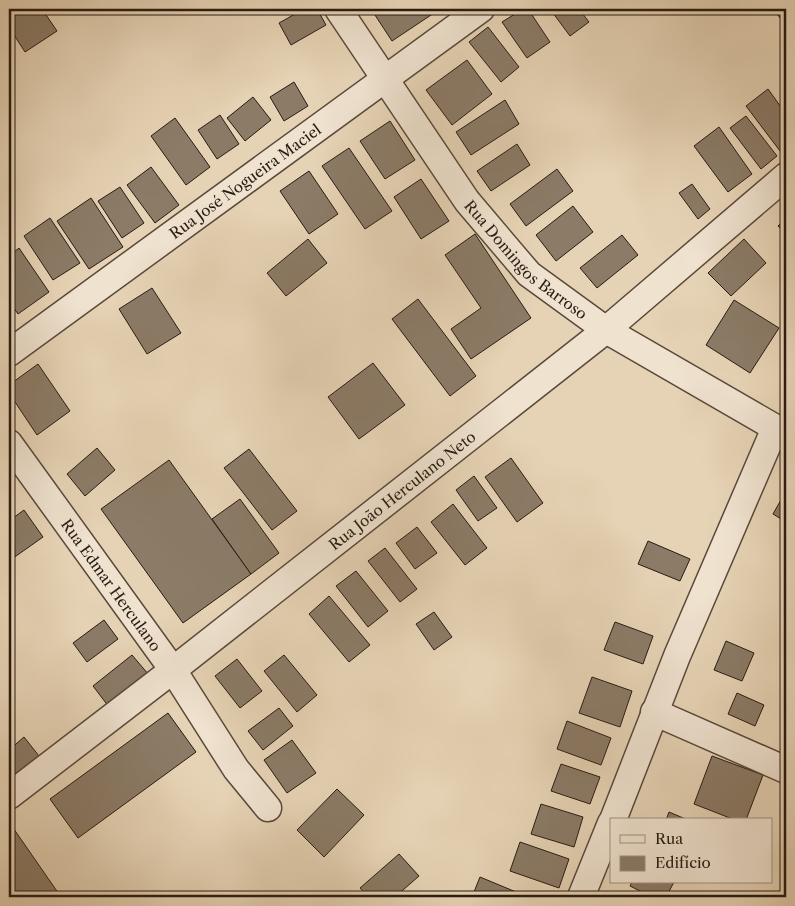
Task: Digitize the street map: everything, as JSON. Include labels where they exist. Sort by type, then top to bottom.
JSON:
[{"type":"street","name":"Rua Domingos Barroso","points":[[338,9],[466,202],[529,274],[606,330],[781,431]]},
{"type":"street","name":"Rua José Nogueira Maciel","points":[[9,353],[481,9]]},
{"type":"street","name":"Rua João Herculano Neto","points":[[9,796],[173,670],[606,330],[786,176]]},
{"type":"street","points":[[613,818],[654,712],[781,431]]},
{"type":"street","name":"Rua Edmar Herculano","points":[[9,443],[173,670],[236,769],[268,808]]},
{"type":"street","points":[[654,712],[786,770]]},
{"type":"street","points":[[581,897],[610,826]]},
{"type":"building","points":[[9,9],[42,9],[57,31],[25,52],[9,27]]},
{"type":"building","points":[[304,9],[317,9],[326,25],[291,45],[279,23]]},
{"type":"building","points":[[371,9],[440,9],[392,41]]},
{"type":"building","points":[[523,9],[528,9],[550,42],[527,58],[502,22]]},
{"type":"building","points":[[550,9],[579,9],[589,22],[570,36]]},
{"type":"building","points":[[773,9],[786,9],[786,15],[781,19]]},
{"type":"building","points":[[488,27],[519,67],[501,82],[469,42]]},
{"type":"building","points":[[467,60],[492,94],[452,125],[426,90]]},
{"type":"building","points":[[294,82],[308,106],[284,121],[270,97]]},
{"type":"building","points":[[768,89],[786,114],[786,146],[780,151],[746,106]]},
{"type":"building","points":[[253,97],[271,120],[245,141],[227,118]]},
{"type":"building","points":[[505,100],[519,124],[471,155],[456,132]]},
{"type":"building","points":[[220,115],[239,144],[217,159],[198,130]]},
{"type":"building","points":[[746,116],[777,156],[761,169],[730,128]]},
{"type":"building","points":[[175,118],[210,167],[186,185],[151,136]]},
{"type":"building","points":[[390,121],[415,160],[385,179],[360,141]]},
{"type":"building","points":[[719,127],[752,174],[728,192],[694,146]]},
{"type":"building","points":[[517,144],[530,165],[491,191],[477,171]]},
{"type":"building","points":[[349,148],[392,211],[365,229],[322,166]]},
{"type":"building","points":[[151,167],[179,205],[155,223],[127,185]]},
{"type":"building","points":[[557,169],[573,191],[526,226],[510,204]]},
{"type":"building","points":[[309,171],[338,214],[309,234],[280,191]]},
{"type":"building","points":[[421,179],[449,221],[421,239],[394,197]]},
{"type":"building","points":[[692,184],[710,209],[698,219],[679,193]]},
{"type":"building","points":[[120,187],[144,223],[122,238],[98,201]]},
{"type":"building","points":[[91,198],[123,247],[89,269],[57,221]]},
{"type":"building","points":[[573,206],[593,232],[556,261],[536,235]]},
{"type":"building","points":[[50,218],[80,263],[53,280],[24,236]]},
{"type":"building","points":[[786,218],[786,234],[778,226]]},
{"type":"building","points":[[475,234],[531,318],[471,359],[451,329],[481,308],[445,255]]},
{"type":"building","points":[[622,235],[638,255],[597,288],[580,268]]},
{"type":"building","points":[[308,239],[327,263],[286,296],[267,273]]},
{"type":"building","points":[[744,239],[766,263],[731,296],[708,273]]},
{"type":"building","points":[[19,248],[49,292],[18,314],[9,301],[9,256]]},
{"type":"building","points":[[152,288],[181,333],[147,354],[119,309]]},
{"type":"building","points":[[418,299],[476,376],[450,396],[392,319]]},
{"type":"building","points":[[734,300],[779,328],[750,373],[706,345]]},
{"type":"building","points":[[373,363],[405,405],[359,439],[328,397]]},
{"type":"building","points":[[38,364],[70,411],[37,435],[9,393],[9,385]]},
{"type":"building","points":[[97,448],[115,470],[85,496],[67,474]]},
{"type":"building","points":[[249,449],[297,511],[272,530],[224,468]]},
{"type":"building","points":[[511,458],[543,503],[517,522],[485,477]]},
{"type":"building","points":[[169,460],[251,574],[183,623],[101,509]]},
{"type":"building","points":[[474,476],[497,508],[478,521],[456,490]]},
{"type":"building","points":[[786,491],[786,522],[773,514]]},
{"type":"building","points":[[240,499],[279,553],[251,574],[212,519]]},
{"type":"building","points":[[453,504],[487,548],[465,565],[431,522]]},
{"type":"building","points":[[24,510],[43,537],[9,561],[9,521]]},
{"type":"building","points":[[417,527],[437,553],[415,569],[396,543]]},
{"type":"building","points":[[648,541],[690,559],[680,581],[638,564]]},
{"type":"building","points":[[385,548],[417,589],[400,602],[368,561]]},
{"type":"building","points":[[356,571],[388,611],[368,627],[336,586]]},
{"type":"building","points":[[329,596],[370,645],[349,662],[309,614]]},
{"type":"building","points":[[434,612],[452,637],[434,650],[416,624]]},
{"type":"building","points":[[104,620],[118,639],[87,662],[73,643]]},
{"type":"building","points":[[615,622],[653,636],[643,664],[604,650]]},
{"type":"building","points":[[726,641],[754,653],[742,681],[714,670]]},
{"type":"building","points":[[132,655],[149,675],[109,707],[93,686]]},
{"type":"building","points":[[284,655],[317,695],[297,712],[264,671]]},
{"type":"building","points":[[237,659],[262,691],[240,708],[215,676]]},
{"type":"building","points":[[592,677],[632,691],[620,727],[579,713]]},
{"type":"building","points":[[737,693],[764,705],[755,726],[728,714]]},
{"type":"building","points":[[279,708],[293,726],[263,750],[248,731]]},
{"type":"building","points":[[168,713],[196,752],[78,838],[50,799]]},
{"type":"building","points":[[567,721],[611,738],[601,765],[557,749]]},
{"type":"building","points":[[24,737],[39,756],[10,779],[9,750]]},
{"type":"building","points":[[292,740],[316,773],[287,793],[264,760]]},
{"type":"building","points":[[712,756],[763,775],[747,818],[730,818],[694,804]]},
{"type":"building","points":[[561,764],[600,777],[590,804],[551,791]]},
{"type":"building","points":[[337,789],[364,815],[324,857],[297,830]]},
{"type":"building","points":[[541,804],[583,817],[574,847],[531,834]]},
{"type":"building","points":[[669,812],[683,818],[667,818]]},
{"type":"building","points":[[9,822],[61,897],[9,897]]},
{"type":"building","points":[[520,842],[569,859],[559,888],[510,871]]},
{"type":"building","points":[[399,854],[419,876],[395,897],[368,897],[360,888]]},
{"type":"building","points":[[480,877],[516,892],[514,897],[472,897]]},
{"type":"building","points":[[631,884],[673,884],[666,897],[652,897],[630,886]]}]
